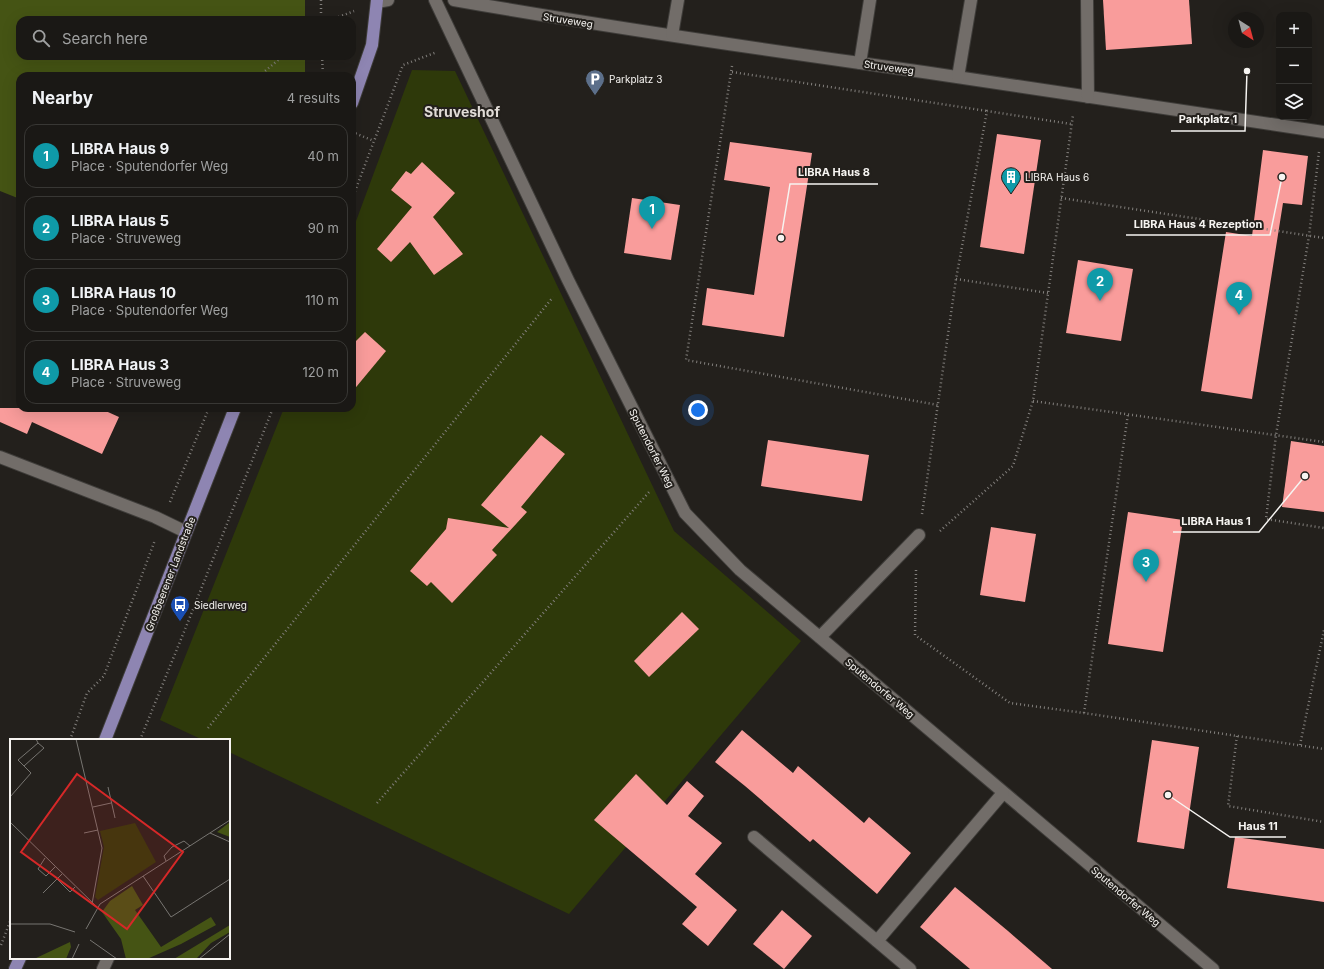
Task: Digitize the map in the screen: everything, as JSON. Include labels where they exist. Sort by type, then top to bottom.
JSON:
[{"type":"main road","points":[[356,91],[372,45],[381,0]]},
{"type":"main road","name":"Großbeerener Landstraße","points":[[105,739],[233,412]]},
{"type":"main road","points":[[15,969],[20,959]]},
{"type":"street","name":"Sputendorfer Weg","points":[[435,0],[568,280],[685,513],[740,570],[1213,969]]},
{"type":"street","name":"Struveweg","points":[[454,0],[735,46],[958,77],[1323,132]]},
{"type":"street","points":[[672,35],[678,0]]},
{"type":"street","points":[[860,63],[870,0]]},
{"type":"street","points":[[958,77],[971,0]]},
{"type":"street","points":[[1087,0],[1088,97]]},
{"type":"street","points":[[0,457],[162,521],[186,532]]},
{"type":"street","points":[[820,637],[919,535]]},
{"type":"street","points":[[877,941],[1003,793]]},
{"type":"street","points":[[754,837],[910,969]]},
{"type":"street","points":[[103,969],[108,959]]},
{"type":"path","points":[[321,0],[321,16]]},
{"type":"path","points":[[356,188],[403,66],[456,44]]},
{"type":"path","points":[[735,46],[686,360],[938,404]]},
{"type":"path","points":[[264,72],[278,60]]},
{"type":"path","points":[[322,60],[323,72]]},
{"type":"path","points":[[732,72],[1072,124]]},
{"type":"path","points":[[939,532],[1013,466],[1033,401],[1076,95]]},
{"type":"path","points":[[987,110],[956,279],[916,552],[915,635],[1010,704],[1084,713],[1324,749]]},
{"type":"path","points":[[1323,132],[1276,435],[1266,519],[1324,528]]},
{"type":"path","points":[[356,134],[374,141]]},
{"type":"path","points":[[1061,198],[1324,238]]},
{"type":"path","points":[[956,279],[1048,294]]},
{"type":"path","points":[[208,728],[568,280]]},
{"type":"path","points":[[1033,401],[1324,442]]},
{"type":"path","points":[[70,739],[87,693],[104,676],[162,521],[207,412]]},
{"type":"path","points":[[140,739],[271,412]]},
{"type":"path","points":[[1084,713],[1128,414]]},
{"type":"path","points":[[377,803],[646,495],[666,475]]},
{"type":"path","points":[[1300,745],[1324,630]]},
{"type":"path","points":[[1237,736],[1228,806],[1324,822]]},
{"type":"path","points":[[0,948],[10,922]]},
{"type":"green space","points":[[0,0],[305,0],[305,16],[16,16],[16,60],[305,60],[305,72],[16,72],[16,197],[0,191]]},
{"type":"green space","points":[[412,70],[455,71],[674,531],[801,641],[569,914],[230,752],[230,739],[201,739],[160,720],[282,412],[356,412],[356,221]]},
{"type":"building","points":[[1103,0],[1189,0],[1192,44],[1106,50]]},
{"type":"building","name":"LIBRA Haus 6","points":[[997,134],[1041,140],[1024,254],[980,247]]},
{"type":"building","points":[[730,142],[812,153],[784,337],[702,325],[707,288],[754,295],[770,187],[724,180]]},
{"type":"building","points":[[1263,150],[1308,156],[1302,205],[1283,203],[1252,399],[1201,391],[1226,232],[1252,236]]},
{"type":"building","points":[[422,162],[455,193],[433,217],[463,254],[434,275],[410,242],[391,262],[377,249],[412,207],[391,190],[406,171],[411,174]]},
{"type":"building","points":[[632,198],[680,205],[671,260],[624,253]]},
{"type":"building","points":[[1078,260],[1133,269],[1121,341],[1066,333]]},
{"type":"building","points":[[365,332],[386,351],[356,387],[356,341]]},
{"type":"building","points":[[0,408],[16,408],[16,412],[108,412],[119,417],[102,454],[32,422],[27,434],[0,422]]},
{"type":"building","points":[[541,435],[565,454],[521,507],[527,512],[492,550],[497,555],[452,603],[431,582],[427,586],[410,571],[446,529],[448,518],[509,528],[481,505]]},
{"type":"building","points":[[768,440],[869,455],[862,501],[761,486]]},
{"type":"building","points":[[1291,441],[1324,446],[1324,512],[1282,507]]},
{"type":"building","points":[[1128,512],[1183,520],[1163,652],[1108,644]]},
{"type":"building","points":[[991,527],[1036,534],[1025,602],[980,595]]},
{"type":"building","points":[[682,612],[699,629],[649,677],[634,661]]},
{"type":"building","points":[[742,730],[793,773],[798,766],[864,823],[869,817],[911,853],[877,894],[813,839],[810,842],[715,762]]},
{"type":"building","points":[[1152,740],[1199,747],[1184,849],[1137,842]]},
{"type":"building","points":[[636,774],[667,805],[687,781],[704,796],[688,816],[722,843],[695,874],[737,910],[708,946],[682,924],[697,907],[594,820]]},
{"type":"building","points":[[1235,837],[1324,849],[1324,902],[1227,888]]},
{"type":"building","points":[[955,887],[1052,969],[970,969],[920,927]]},
{"type":"building","points":[[782,910],[812,936],[784,969],[753,944]]},
{"type":"place","name":"Parkplatz 1","points":[[1247,71]]},
{"type":"place","name":"Parkplatz 3","points":[[595,96]]},
{"type":"place","name":"LIBRA Haus 4 Rezeption","points":[[1282,177]]},
{"type":"place","name":"LIBRA Haus 6","points":[[1011,194]]},
{"type":"place","name":"LIBRA Haus 9","points":[[652,229]]},
{"type":"place","name":"LIBRA Haus 8","points":[[781,238]]},
{"type":"place","name":"LIBRA Haus 5","points":[[1100,301]]},
{"type":"place","name":"LIBRA Haus 3","points":[[1239,315]]},
{"type":"place","name":"LIBRA Haus 1","points":[[1305,476]]},
{"type":"place","name":"LIBRA Haus 10","points":[[1146,582]]},
{"type":"place","name":"Siedlerweg","points":[[180,622]]},
{"type":"place","name":"Haus 11","points":[[1168,795]]},
{"type":"district","name":"Struveshof","points":[[462,112]]}]
